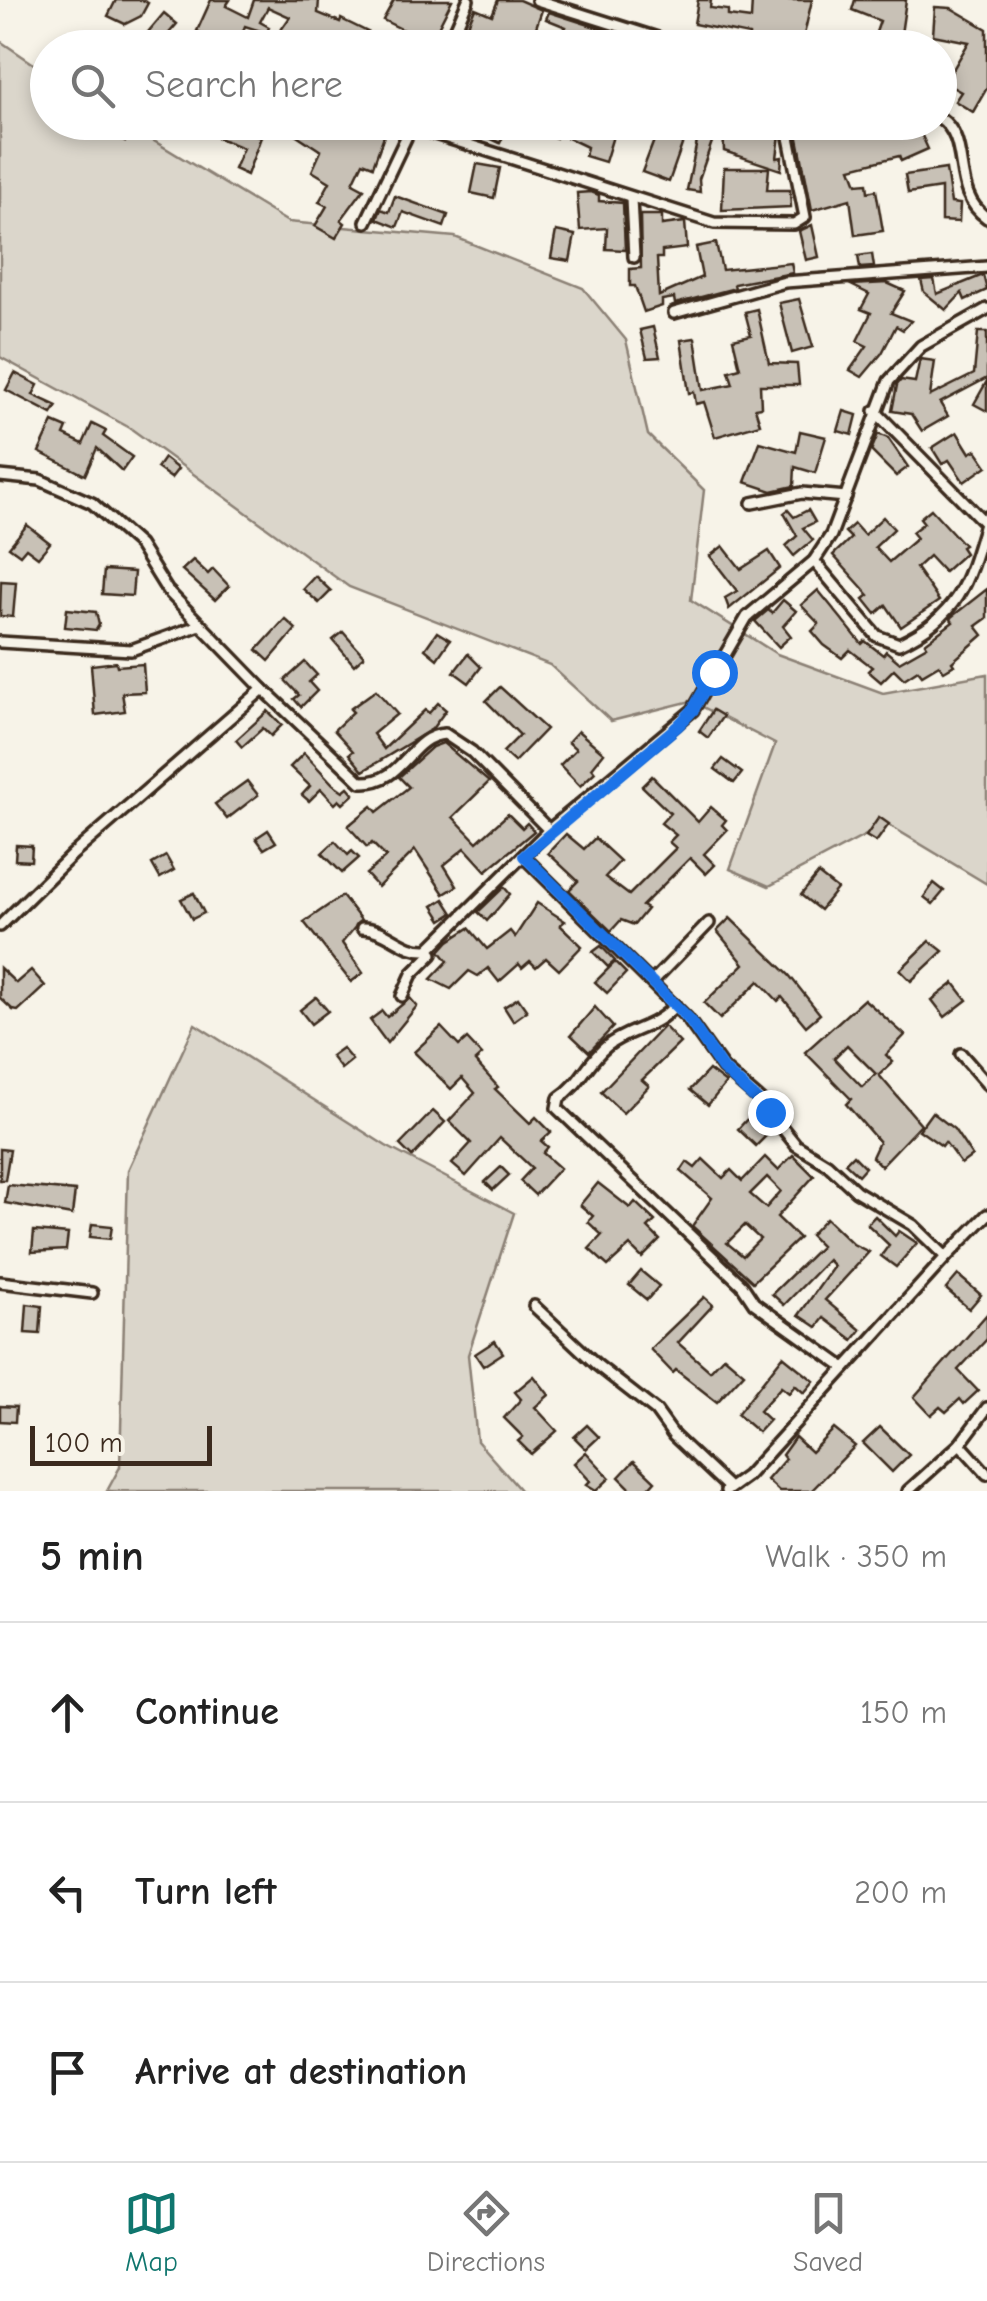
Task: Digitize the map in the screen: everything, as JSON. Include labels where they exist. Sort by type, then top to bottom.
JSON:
[{"type":"street","points":[[455,30],[468,0]]},
{"type":"street","points":[[539,0],[633,30]]},
{"type":"street","points":[[366,222],[405,140]]},
{"type":"street","points":[[456,140],[631,199],[737,226],[802,220],[806,212],[790,140]]},
{"type":"street","points":[[955,140],[967,199],[987,218]]},
{"type":"street","points":[[631,199],[634,257]]},
{"type":"street","points":[[674,312],[785,282],[987,267]]},
{"type":"street","points":[[428,950],[549,830],[678,726],[706,688],[747,617],[814,561],[842,515],[875,411],[889,381],[921,346],[987,309]]},
{"type":"street","points":[[814,561],[876,636],[899,644],[950,608],[973,569],[986,520],[875,411]]},
{"type":"street","points":[[0,476],[40,480],[92,502],[139,545],[160,581],[200,625],[361,782],[386,779],[435,735],[455,738],[549,830]]},
{"type":"street","points":[[752,503],[802,493],[846,497]]},
{"type":"street","points":[[0,642],[131,650],[200,625]]},
{"type":"street","points":[[0,926],[73,854],[262,689]]},
{"type":"street","points":[[524,856],[674,1005],[707,1042],[722,1068],[760,1100],[796,1146],[827,1164],[856,1192],[913,1225],[946,1257]]},
{"type":"street","points":[[652,982],[709,923]]},
{"type":"street","points":[[362,928],[378,928],[407,948],[432,954],[412,974],[402,996]]},
{"type":"street","points":[[674,1005],[662,1019],[610,1044],[580,1083],[558,1098],[557,1108],[742,1285],[754,1303],[845,1368]]},
{"type":"street","points":[[961,1054],[987,1084]]},
{"type":"street","points":[[534,1306],[597,1365],[656,1410],[674,1436],[728,1490],[747,1476],[987,1216]]},
{"type":"street","points":[[0,1282],[92,1293]]},
{"type":"street","points":[[908,1491],[960,1444],[987,1408]]},
{"type":"street","points":[[960,1444],[987,1474]]},
{"type":"shaded area","points":[[0,41],[30,61],[30,140],[152,140],[288,222],[455,237],[583,288],[626,340],[648,435],[704,490],[691,600],[777,654],[883,693],[987,674],[987,884],[887,824],[769,886],[730,869],[775,744],[691,701],[611,721],[550,665],[349,587],[130,428],[0,357]]},
{"type":"shaded area","points":[[195,1024],[386,1146],[514,1213],[468,1355],[477,1441],[521,1491],[107,1491],[120,1467],[128,1170]]},
{"type":"building","points":[[116,0],[148,3],[141,16],[125,24],[108,16]]},
{"type":"building","points":[[211,0],[230,0],[226,6],[248,17],[254,0],[319,0],[318,13],[364,30],[281,30],[290,17],[268,7],[260,22],[268,30],[245,26],[243,30],[197,30]]},
{"type":"building","points":[[394,0],[452,0],[437,30],[403,30],[383,20]]},
{"type":"building","points":[[498,0],[519,0],[542,10],[535,30],[466,30],[475,8],[492,15]]},
{"type":"building","points":[[698,0],[711,0],[710,8],[728,10],[728,16],[751,19],[752,0],[812,0],[805,30],[724,30],[694,24]]},
{"type":"building","points":[[855,0],[906,0],[902,30],[877,30],[880,21],[852,10]]},
{"type":"building","points":[[935,7],[951,8],[987,29],[987,88],[973,112],[957,102],[961,92],[957,90],[957,62],[969,42],[957,40],[957,30],[933,30]]},
{"type":"building","points":[[549,12],[605,30],[565,30],[566,27],[546,19]]},
{"type":"building","points":[[164,13],[177,24],[172,30],[150,30]]},
{"type":"building","points":[[223,140],[260,140],[247,175],[234,169],[243,148]]},
{"type":"building","points":[[304,140],[382,140],[373,166],[363,162],[353,183],[364,189],[341,220],[345,223],[336,238],[315,226],[327,206],[319,202],[330,182],[312,171],[321,151]]},
{"type":"building","points":[[572,140],[612,140],[605,162],[585,156],[587,147]]},
{"type":"building","points":[[654,140],[684,140],[669,182],[642,172]]},
{"type":"building","points":[[697,140],[713,140],[699,179],[700,192],[687,190]]},
{"type":"building","points":[[724,140],[779,140],[777,158],[782,157],[781,170],[724,151]]},
{"type":"building","points":[[798,140],[924,140],[928,149],[901,161],[899,156],[851,168],[857,184],[867,183],[868,192],[876,190],[883,231],[855,235],[850,199],[812,210]]},
{"type":"building","points":[[477,164],[500,168],[494,198],[471,193]]},
{"type":"building","points":[[724,168],[769,168],[767,190],[790,190],[791,207],[722,210]]},
{"type":"building","points":[[946,169],[951,203],[960,204],[959,222],[941,221],[941,188],[908,193],[905,175]]},
{"type":"building","points":[[577,193],[599,195],[599,201],[623,203],[625,250],[606,249],[607,228],[580,230]]},
{"type":"building","points":[[395,196],[448,215],[444,227],[403,212],[397,227],[377,219],[381,209],[389,212]]},
{"type":"building","points":[[640,215],[662,215],[662,225],[685,222],[687,248],[662,251],[662,258],[657,258],[659,296],[702,277],[696,247],[716,243],[722,270],[791,263],[793,273],[734,284],[735,288],[675,304],[674,298],[662,300],[662,306],[644,312],[635,286],[630,286],[630,269],[641,268]]},
{"type":"building","points":[[812,225],[819,257],[806,260],[799,231]]},
{"type":"building","points":[[556,231],[575,235],[570,261],[551,258]]},
{"type":"building","points":[[872,254],[874,267],[860,268],[858,256]]},
{"type":"building","points":[[983,275],[987,290],[965,300],[962,293],[946,310],[924,292],[921,280],[934,279],[937,294]]},
{"type":"building","points":[[887,283],[905,291],[891,313],[911,321],[903,330],[896,326],[882,353],[862,377],[850,370],[867,346],[857,341],[871,313],[861,309],[869,294],[851,285]]},
{"type":"building","points":[[799,299],[813,347],[792,353],[779,303]]},
{"type":"building","points":[[757,309],[769,363],[797,364],[799,385],[760,385],[761,407],[755,408],[760,424],[715,437],[704,402],[696,404],[694,392],[689,393],[681,340],[695,338],[703,390],[733,384],[729,371],[740,368],[733,339],[751,335],[745,312]]},
{"type":"building","points":[[653,327],[660,357],[647,358],[640,330]]},
{"type":"building","points":[[978,332],[987,332],[987,378],[940,403],[948,416],[922,431],[911,414],[892,411],[897,385],[901,380],[915,382],[920,359],[935,361],[930,396],[974,374]]},
{"type":"building","points":[[15,373],[38,385],[33,395],[57,406],[52,414],[6,390]]},
{"type":"building","points":[[987,381],[987,411],[974,404]]},
{"type":"building","points":[[844,411],[857,415],[852,435],[838,431]]},
{"type":"building","points":[[53,422],[67,428],[64,435],[83,444],[92,424],[106,431],[103,436],[132,457],[122,471],[97,448],[85,475],[39,452]]},
{"type":"building","points":[[800,431],[826,437],[815,473],[795,467],[794,486],[772,491],[745,482],[760,442],[796,452]]},
{"type":"building","points":[[957,432],[970,453],[976,450],[987,466],[964,482],[949,460],[942,464],[932,448]]},
{"type":"building","points":[[878,434],[888,438],[908,467],[896,476],[871,451]]},
{"type":"building","points":[[164,458],[178,469],[171,478],[157,468]]},
{"type":"building","points":[[931,509],[964,545],[961,547],[965,553],[944,572],[929,556],[916,568],[939,601],[901,627],[886,605],[876,614],[864,599],[869,595],[833,555],[851,538],[845,532],[854,524],[864,535],[883,517],[894,529],[875,547],[889,562],[917,538],[912,532],[924,523],[920,518]]},
{"type":"building","points":[[788,510],[794,517],[808,510],[815,522],[803,528],[813,540],[794,556],[786,546],[797,536],[784,513]]},
{"type":"building","points":[[27,525],[50,543],[38,557],[26,548],[20,555],[9,547]]},
{"type":"building","points":[[723,546],[741,569],[769,551],[780,568],[729,609],[725,598],[737,591],[710,556]]},
{"type":"building","points":[[193,560],[208,574],[213,569],[229,586],[215,600],[182,570]]},
{"type":"building","points":[[104,570],[134,572],[132,596],[102,594]]},
{"type":"building","points":[[315,576],[331,591],[319,603],[303,589]]},
{"type":"building","points":[[1,581],[16,582],[13,617],[0,616]]},
{"type":"building","points":[[987,589],[987,618],[976,626],[983,635],[952,662],[954,665],[944,671],[939,665],[922,675],[918,670],[904,679],[894,669],[881,682],[868,671],[872,667],[850,650],[842,658],[824,645],[812,631],[819,624],[801,605],[818,590],[862,644],[865,641],[883,655],[886,651],[899,662],[927,646],[925,643],[953,622],[950,618]]},
{"type":"building","points":[[783,600],[796,611],[783,626],[791,636],[779,647],[755,621],[768,610],[772,613]]},
{"type":"building","points":[[67,609],[96,612],[96,630],[65,627]]},
{"type":"building","points":[[285,619],[296,629],[269,661],[257,650]]},
{"type":"building","points":[[343,632],[364,656],[354,665],[333,640]]},
{"type":"building","points":[[437,632],[450,640],[437,659],[425,649]]},
{"type":"building","points":[[468,654],[481,667],[469,683],[454,672]]},
{"type":"building","points":[[116,662],[117,666],[143,664],[145,692],[122,693],[125,711],[95,715],[91,665]]},
{"type":"building","points":[[305,662],[317,675],[309,682],[317,691],[301,707],[294,699],[299,695],[285,680]]},
{"type":"building","points":[[500,687],[546,729],[514,762],[503,752],[520,735],[486,701]]},
{"type":"building","points":[[376,690],[397,714],[373,734],[384,749],[425,710],[429,713],[438,703],[446,710],[432,729],[363,771],[349,754],[353,751],[334,730],[353,712],[350,709]]},
{"type":"building","points":[[713,710],[723,716],[708,738],[699,731]]},
{"type":"building","points":[[268,711],[282,725],[271,736],[263,728],[242,747],[236,740]]},
{"type":"building","points":[[578,731],[604,753],[592,768],[595,772],[580,786],[560,765],[576,749],[568,742]]},
{"type":"building","points":[[443,743],[489,782],[453,817],[477,842],[508,814],[522,828],[527,823],[534,831],[486,871],[465,848],[444,865],[457,886],[444,894],[415,850],[378,887],[366,874],[386,857],[372,843],[367,847],[348,826],[372,806],[377,812],[409,787],[399,777],[432,747]]},
{"type":"building","points":[[304,753],[333,784],[343,791],[348,787],[354,794],[343,804],[339,800],[335,804],[321,789],[309,801],[302,795],[310,786],[290,767]]},
{"type":"building","points":[[723,759],[742,773],[734,783],[715,769]]},
{"type":"building","points":[[652,776],[698,822],[711,807],[726,820],[722,825],[727,830],[704,854],[715,865],[706,874],[690,858],[642,906],[647,909],[634,925],[621,920],[611,931],[569,890],[578,881],[548,853],[566,834],[584,849],[595,838],[620,861],[605,877],[629,895],[676,848],[669,842],[676,835],[661,823],[670,813],[642,786]]},
{"type":"building","points":[[247,781],[258,795],[227,819],[215,804]]},
{"type":"building","points":[[879,817],[889,824],[876,842],[866,836]]},
{"type":"building","points":[[268,830],[276,842],[264,849],[256,838]]},
{"type":"building","points":[[335,841],[348,855],[352,851],[359,858],[342,873],[322,853]]},
{"type":"building","points":[[16,845],[32,846],[31,861],[15,860]]},
{"type":"building","points":[[166,856],[174,870],[160,878],[152,864]]},
{"type":"building","points":[[818,874],[837,889],[820,910],[801,895]]},
{"type":"building","points":[[934,883],[944,891],[933,904],[924,897]]},
{"type":"building","points":[[504,887],[510,894],[487,921],[478,912]]},
{"type":"building","points":[[194,893],[204,913],[192,919],[181,899]]},
{"type":"building","points":[[342,896],[361,920],[342,943],[363,973],[351,982],[304,922]]},
{"type":"building","points":[[444,899],[453,913],[442,920],[433,906]]},
{"type":"building","points":[[537,903],[565,921],[560,925],[582,946],[559,970],[546,958],[536,967],[530,961],[522,968],[519,964],[499,982],[488,968],[478,976],[469,971],[451,989],[431,979],[448,961],[440,951],[449,941],[469,928],[487,949],[510,931],[515,937]]},
{"type":"building","points":[[730,918],[789,975],[820,1014],[806,1026],[782,997],[778,1001],[759,981],[720,1019],[704,1003],[744,964],[717,931]]},
{"type":"building","points":[[930,941],[943,951],[911,981],[900,970]]},
{"type":"building","points":[[601,946],[615,961],[608,967],[593,952]]},
{"type":"building","points":[[615,962],[626,973],[607,993],[595,982]]},
{"type":"building","points":[[0,968],[16,983],[31,970],[45,986],[18,1011],[13,1010],[0,998]]},
{"type":"building","points":[[954,983],[967,1000],[945,1017],[932,1000]]},
{"type":"building","points":[[316,997],[328,1011],[311,1024],[300,1010]]},
{"type":"building","points":[[410,998],[417,1006],[387,1043],[370,1020],[382,1011],[387,1017]]},
{"type":"building","points":[[518,998],[527,1011],[513,1021],[504,1007]]},
{"type":"building","points":[[864,999],[905,1035],[886,1055],[893,1062],[879,1075],[921,1124],[881,1166],[872,1157],[879,1142],[846,1104],[851,1099],[805,1052]],"holes":[[[847,1045],[876,1074],[862,1087],[834,1058]]]},
{"type":"building","points":[[595,1007],[613,1027],[589,1052],[571,1035]]},
{"type":"building","points":[[664,1026],[680,1043],[642,1080],[649,1086],[623,1113],[601,1092]]},
{"type":"building","points":[[441,1027],[459,1046],[467,1039],[482,1055],[475,1061],[498,1087],[495,1089],[530,1123],[536,1117],[551,1132],[541,1141],[548,1147],[543,1153],[560,1168],[535,1195],[520,1181],[532,1168],[500,1138],[466,1176],[452,1164],[471,1143],[449,1121],[475,1093],[462,1078],[451,1089],[414,1052]]},
{"type":"building","points":[[342,1048],[352,1060],[341,1069],[331,1056]]},
{"type":"building","points":[[709,1070],[726,1083],[708,1105],[690,1090]]},
{"type":"building","points":[[433,1111],[445,1122],[412,1157],[400,1145]]},
{"type":"building","points":[[932,1112],[954,1129],[972,1156],[961,1164],[945,1142],[942,1146],[919,1130]]},
{"type":"building","points":[[750,1116],[769,1133],[756,1146],[738,1129]]},
{"type":"building","points":[[0,1149],[10,1150],[5,1180],[0,1180]]},
{"type":"building","points":[[793,1155],[814,1176],[777,1217],[799,1238],[753,1282],[692,1226],[712,1198],[681,1171],[687,1162],[695,1168],[703,1159],[723,1178],[731,1170],[742,1181],[765,1157],[778,1170]],"holes":[[[767,1177],[781,1191],[766,1208],[750,1194]],[[745,1225],[760,1239],[743,1256],[727,1243]]]},
{"type":"building","points":[[853,1155],[865,1167],[858,1175],[845,1163]]},
{"type":"building","points":[[501,1167],[509,1175],[493,1190],[485,1182]]},
{"type":"building","points":[[598,1183],[630,1208],[635,1202],[655,1221],[648,1228],[660,1240],[642,1258],[630,1246],[608,1266],[589,1249],[602,1235],[588,1222],[593,1216],[580,1205]]},
{"type":"building","points":[[8,1185],[75,1191],[72,1215],[5,1203]]},
{"type":"building","points":[[875,1216],[895,1236],[899,1231],[917,1243],[896,1267],[881,1256],[889,1245],[867,1224]]},
{"type":"building","points":[[826,1218],[853,1244],[869,1252],[825,1300],[861,1330],[853,1340],[824,1318],[817,1327],[799,1315],[834,1266],[828,1260],[784,1305],[772,1294],[821,1246],[810,1235]]},
{"type":"building","points":[[92,1224],[112,1226],[110,1239],[90,1237]]},
{"type":"building","points":[[34,1231],[68,1234],[66,1250],[32,1252]]},
{"type":"building","points":[[641,1271],[659,1286],[647,1300],[629,1285]]},
{"type":"building","points":[[958,1275],[981,1295],[969,1309],[946,1289]]},
{"type":"building","points":[[704,1297],[713,1305],[678,1343],[710,1371],[724,1356],[744,1373],[717,1402],[676,1370],[673,1373],[650,1349]]},
{"type":"building","points":[[27,1304],[42,1306],[40,1334],[25,1333]]},
{"type":"building","points":[[987,1314],[987,1339],[958,1370],[978,1391],[964,1404],[960,1399],[946,1412],[940,1407],[931,1415],[914,1397]]},
{"type":"building","points":[[495,1341],[503,1353],[483,1366],[475,1354]]},
{"type":"building","points":[[783,1356],[814,1381],[804,1393],[795,1385],[789,1393],[781,1387],[759,1411],[769,1420],[758,1432],[737,1414]]},
{"type":"building","points":[[534,1376],[549,1395],[535,1407],[557,1431],[531,1454],[518,1441],[523,1437],[504,1418],[521,1399],[515,1392]]},
{"type":"building","points":[[0,1406],[16,1407],[15,1422],[0,1421]]},
{"type":"building","points":[[587,1425],[599,1437],[586,1449],[574,1437]]},
{"type":"building","points":[[880,1427],[909,1455],[892,1472],[863,1443]]},
{"type":"building","points":[[834,1429],[855,1446],[811,1491],[779,1491],[767,1480],[785,1459],[782,1455],[795,1437],[811,1452]]},
{"type":"building","points":[[586,1452],[610,1478],[596,1491],[586,1485],[590,1481],[574,1463]]},
{"type":"building","points":[[634,1461],[655,1481],[646,1491],[633,1491],[619,1477]]},
{"type":"route","points":[[714,672],[693,710],[678,726],[549,830],[524,856],[688,1018],[722,1068],[770,1112]]}]
